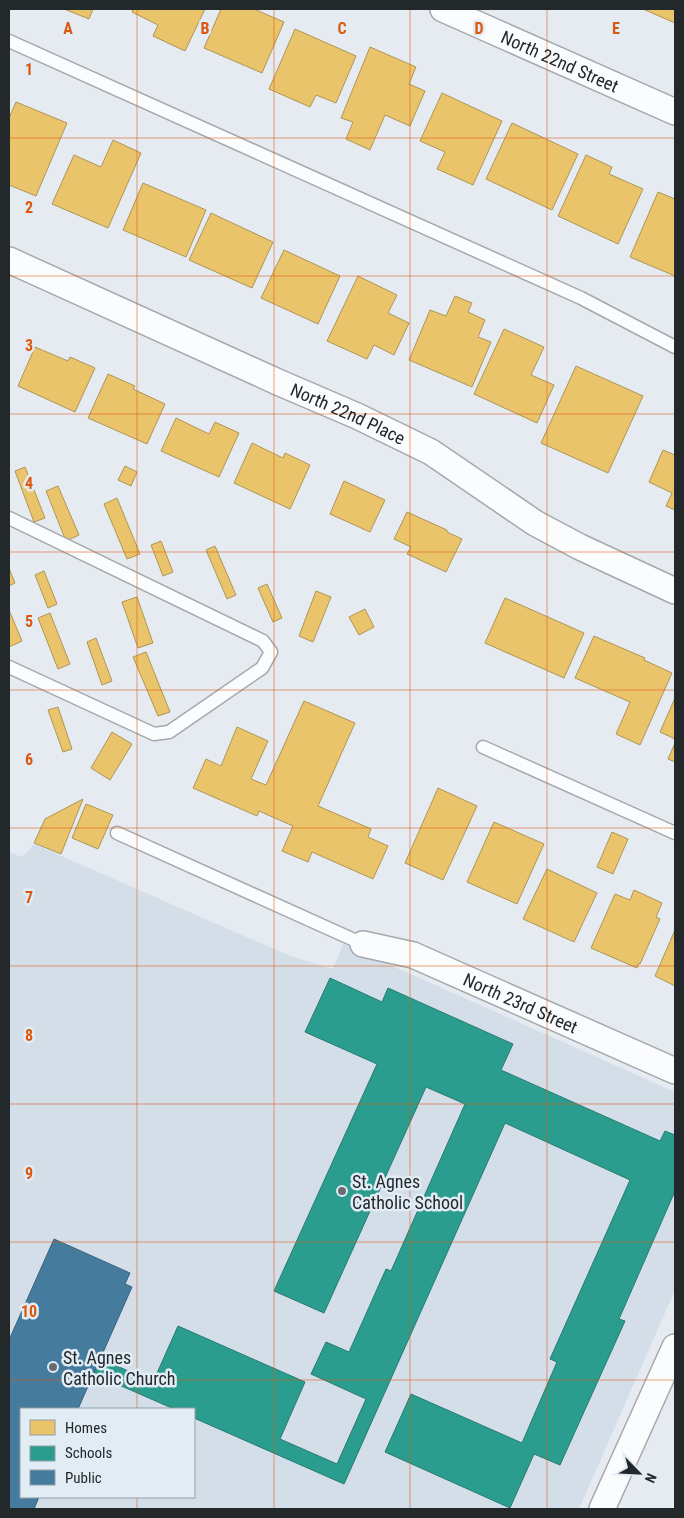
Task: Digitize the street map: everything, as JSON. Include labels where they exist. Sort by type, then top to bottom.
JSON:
[{"type":"street","name":"North 22nd Street","points":[[444,9],[675,112]]},
{"type":"street","name":"North 22nd Place","points":[[9,260],[357,416],[431,452],[542,527],[580,547],[675,591]]},
{"type":"street","name":"North 23rd Street","points":[[363,944],[413,955],[675,1071]]},
{"type":"street","points":[[602,1509],[675,1348]]},
{"type":"lane","points":[[9,42],[581,298],[675,347]]},
{"type":"lane","points":[[9,518],[263,641],[271,652],[262,668],[254,674],[170,732],[154,734],[9,667]]},
{"type":"lane","points":[[483,747],[675,833]]},
{"type":"lane","points":[[116,833],[363,944]]},
{"type":"shaded area","name":"St. Agnes Catholic School","points":[[34,844],[290,956],[333,969],[343,944],[675,1092],[675,1290],[579,1509],[9,1509],[9,852],[22,857]]},
{"type":"building: Homes","points":[[64,9],[93,9],[89,19]]},
{"type":"building: Homes","points":[[133,9],[205,9],[185,51],[153,36],[158,25],[132,12]]},
{"type":"building: Homes","points":[[221,9],[254,9],[284,22],[262,73],[204,48]]},
{"type":"building: Homes","points":[[643,9],[675,9],[675,23]]},
{"type":"building: Homes","points":[[295,29],[356,56],[336,103],[316,95],[310,107],[269,89]]},
{"type":"building: Homes","points":[[370,47],[416,67],[409,84],[425,91],[410,126],[385,115],[370,150],[346,139],[353,122],[341,118]]},
{"type":"building: Homes","points":[[442,93],[502,121],[473,185],[437,169],[445,152],[420,141]]},
{"type":"building: Homes","points":[[16,102],[67,123],[36,196],[9,185],[9,118]]},
{"type":"building: Homes","points":[[512,123],[578,154],[552,210],[486,179]]},
{"type":"building: Homes","points":[[113,140],[141,153],[108,228],[52,204],[74,155],[101,167]]},
{"type":"building: Homes","points":[[586,155],[612,167],[609,174],[643,189],[618,244],[558,216]]},
{"type":"building: Homes","points":[[143,183],[206,210],[186,257],[123,230]]},
{"type":"building: Homes","points":[[658,192],[675,199],[675,276],[630,257]]},
{"type":"building: Homes","points":[[211,213],[273,242],[252,288],[189,260]]},
{"type":"building: Homes","points":[[284,250],[340,276],[318,324],[261,298]]},
{"type":"building: Homes","points":[[358,276],[397,295],[388,313],[409,323],[394,355],[374,345],[367,359],[327,341]]},
{"type":"building: Homes","points":[[455,296],[472,303],[468,312],[485,320],[478,337],[491,342],[472,387],[409,360],[430,310],[446,316]]},
{"type":"building: Homes","points":[[504,329],[544,347],[531,375],[554,385],[537,423],[474,394]]},
{"type":"building: Homes","points":[[35,347],[68,361],[70,357],[95,368],[75,412],[18,386]]},
{"type":"building: Homes","points":[[576,366],[643,396],[608,473],[541,443]]},
{"type":"building: Homes","points":[[108,374],[135,386],[133,389],[165,404],[147,444],[88,418]]},
{"type":"building: Homes","points":[[176,418],[209,434],[215,422],[239,433],[219,477],[161,451]]},
{"type":"building: Homes","points":[[252,443],[283,458],[285,453],[310,465],[290,509],[234,483]]},
{"type":"building: Homes","points":[[663,450],[675,455],[675,510],[666,506],[672,493],[649,482]]},
{"type":"building: Homes","points":[[125,466],[137,472],[131,486],[118,480]]},
{"type":"building: Homes","points":[[25,467],[45,518],[34,522],[15,471]]},
{"type":"building: Homes","points":[[344,481],[385,500],[370,532],[330,514]]},
{"type":"building: Homes","points":[[58,486],[79,535],[66,541],[46,491]]},
{"type":"building: Homes","points":[[117,498],[140,554],[127,559],[104,504]]},
{"type":"building: Homes","points":[[407,512],[462,539],[446,572],[407,554],[411,547],[394,539]]},
{"type":"building: Homes","points":[[161,541],[173,572],[163,576],[151,545]]},
{"type":"building: Homes","points":[[215,546],[236,595],[227,599],[206,550]]},
{"type":"building: Homes","points":[[9,568],[15,583],[9,586]]},
{"type":"building: Homes","points":[[44,571],[57,604],[48,608],[35,575]]},
{"type":"building: Homes","points":[[267,584],[282,618],[273,622],[258,588]]},
{"type":"building: Homes","points":[[316,591],[331,597],[313,642],[299,636]]},
{"type":"building: Homes","points":[[137,597],[153,643],[138,648],[122,602]]},
{"type":"building: Homes","points":[[505,598],[584,633],[564,678],[485,643]]},
{"type":"building: Homes","points":[[365,609],[374,627],[359,635],[349,617]]},
{"type":"building: Homes","points":[[9,610],[22,641],[9,647]]},
{"type":"building: Homes","points":[[50,613],[70,664],[58,669],[38,618]]},
{"type":"building: Homes","points":[[594,636],[645,658],[644,660],[672,673],[640,745],[616,734],[630,702],[575,678]]},
{"type":"building: Homes","points":[[96,638],[112,681],[102,685],[87,642]]},
{"type":"building: Homes","points":[[146,652],[170,712],[158,716],[133,657]]},
{"type":"building: Homes","points":[[675,698],[675,739],[660,732]]},
{"type":"building: Homes","points":[[304,701],[355,723],[318,806],[371,829],[368,837],[388,846],[373,879],[312,852],[308,862],[282,851],[293,826],[259,811],[257,816],[193,788],[206,759],[221,766],[237,727],[268,741],[251,779],[266,785]]},
{"type":"building: Homes","points":[[58,707],[72,749],[63,752],[48,710]]},
{"type":"building: Homes","points":[[112,732],[132,744],[110,780],[91,768]]},
{"type":"building: Homes","points":[[675,743],[675,762],[668,759]]},
{"type":"building: Homes","points":[[438,788],[477,806],[443,880],[405,863]]},
{"type":"building: Homes","points":[[83,799],[61,854],[34,843],[45,819]]},
{"type":"building: Homes","points":[[86,804],[113,815],[98,849],[72,838]]},
{"type":"building: Homes","points":[[494,822],[544,844],[517,904],[467,882]]},
{"type":"building: Homes","points":[[612,832],[628,839],[613,874],[597,867]]},
{"type":"building: Homes","points":[[547,869],[597,893],[574,942],[523,919]]},
{"type":"building: Homes","points":[[634,890],[662,903],[656,917],[660,919],[637,968],[591,948],[615,894],[630,900]]},
{"type":"building: Homes","points":[[675,930],[675,986],[655,976]]},
{"type":"building: Schools","points":[[330,978],[382,1002],[388,988],[513,1044],[501,1070],[660,1141],[665,1131],[675,1135],[675,1191],[619,1319],[625,1321],[560,1465],[534,1454],[510,1508],[385,1452],[411,1394],[522,1443],[557,1362],[550,1359],[630,1180],[505,1123],[344,1484],[195,1418],[195,1408],[172,1408],[94,1374],[101,1359],[153,1382],[178,1326],[305,1382],[280,1439],[337,1464],[366,1399],[311,1374],[326,1342],[349,1352],[386,1269],[391,1271],[465,1104],[426,1087],[324,1313],[274,1291],[377,1064],[305,1032]]},
{"type":"building: Public","name":"St. Agnes Catholic Church","points":[[54,1239],[130,1273],[125,1284],[132,1287],[78,1408],[20,1408],[20,1498],[39,1498],[34,1509],[9,1509],[9,1340]]},
{"type":"place","name":"St. Agnes Catholic School","points":[[342,1191]]},
{"type":"place","name":"St. Agnes Catholic Church","points":[[53,1367]]}]
